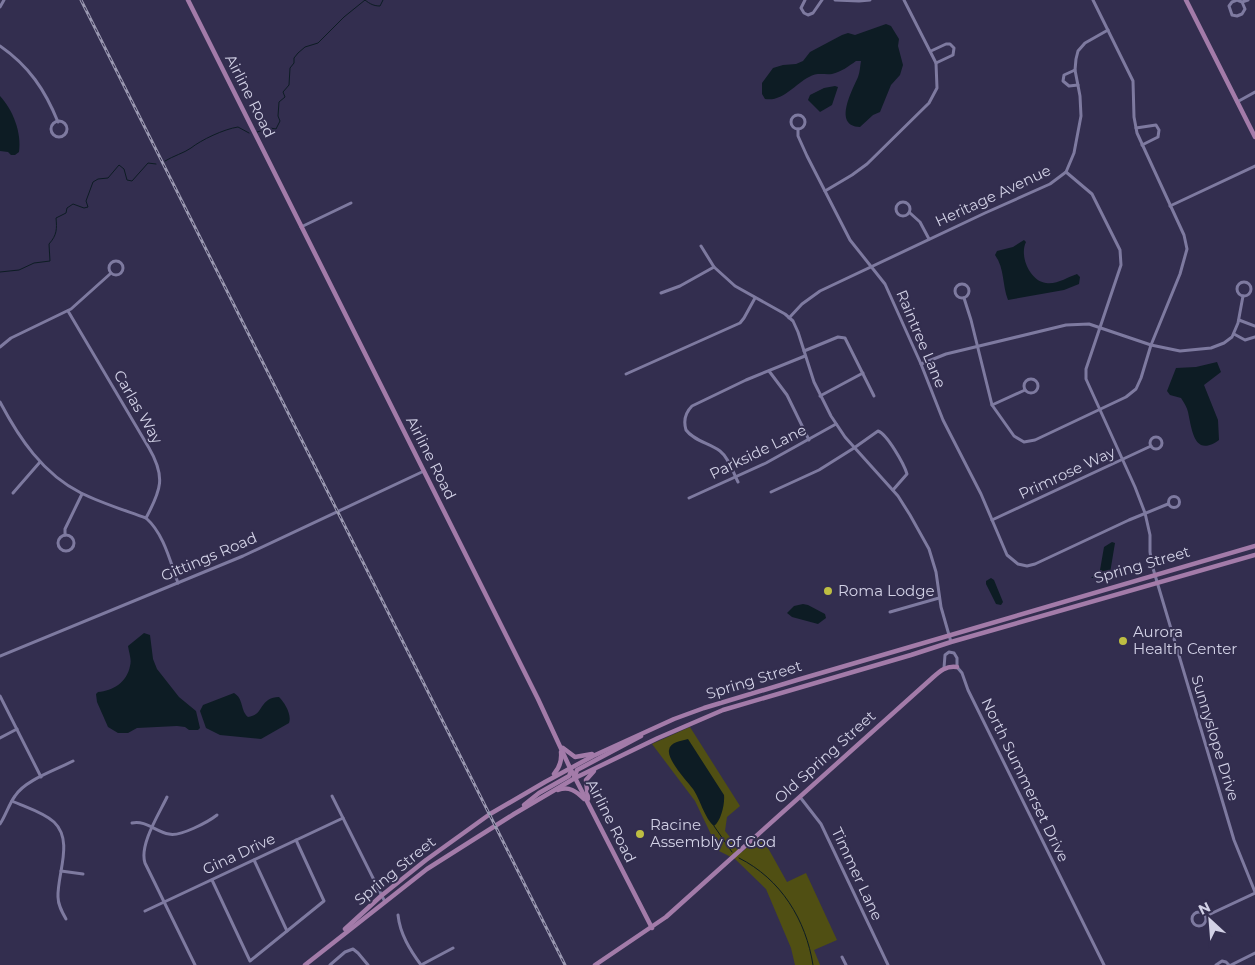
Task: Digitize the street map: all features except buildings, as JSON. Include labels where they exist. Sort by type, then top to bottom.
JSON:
[{"type":"main road","name":"Airline Road","points":[[188,0],[570,768],[652,928]]},
{"type":"main road","points":[[1186,0],[1255,137]]},
{"type":"main road","name":"Spring Street","points":[[317,955],[381,896],[478,822],[570,768],[604,750],[659,726],[727,701],[1255,546]]},
{"type":"main road","name":"Spring Street","points":[[305,965],[427,869],[514,814],[575,778],[723,710],[951,642],[1255,556]]},
{"type":"main road","points":[[1212,558],[1214,568]]},
{"type":"main road","points":[[944,668],[957,666]]},
{"type":"main road","name":"Old Spring Street","points":[[595,965],[652,928],[944,668]]},
{"type":"main road","points":[[575,778],[576,770],[659,726]]},
{"type":"main road","points":[[560,746],[575,757],[604,750]]},
{"type":"main road","points":[[548,780],[560,766],[562,758],[560,746]]},
{"type":"main road","points":[[590,806],[586,780],[600,766]]},
{"type":"main road","points":[[514,814],[533,797],[569,776],[570,768]]},
{"type":"main road","points":[[544,796],[564,788],[571,789],[590,806]]},
{"type":"street","points":[[0,7],[4,0]]},
{"type":"street","points":[[805,0],[801,8],[808,15],[813,13],[822,0]]},
{"type":"street","points":[[835,0],[859,2],[870,0]]},
{"type":"street","points":[[825,191],[867,164],[929,102],[937,88],[936,64],[904,0]]},
{"type":"street","points":[[964,298],[992,405],[1014,436],[1022,441],[1035,440],[1126,397],[1136,389],[1142,378],[1151,345],[1180,274],[1187,249],[1184,235],[1136,128],[1134,117],[1134,81],[1093,0]]},
{"type":"street","points":[[1242,2],[1245,8],[1242,14],[1232,15],[1230,3],[1237,0],[1242,2],[1248,0]]},
{"type":"street","name":"Heritage Avenue","points":[[789,318],[802,304],[820,291],[1050,184],[1066,172],[1074,153],[1081,116],[1075,70],[1078,51],[1085,43],[1108,30]]},
{"type":"street","points":[[931,51],[946,44],[950,44],[954,48],[953,55],[936,64]]},
{"type":"street","points":[[0,46],[21,62],[38,82],[58,122]]},
{"type":"street","points":[[1075,70],[1064,75],[1063,81],[1069,86],[1078,85]]},
{"type":"street","points":[[1238,102],[1255,92]]},
{"type":"street","points":[[800,114],[806,119],[806,124],[798,129],[793,127],[791,121],[795,115],[800,114]]},
{"type":"street","points":[[58,122],[63,122],[66,126],[67,132],[62,136],[56,136],[52,130],[53,125],[58,122]]},
{"type":"street","points":[[1136,128],[1156,125],[1159,130],[1160,134],[1158,137],[1142,145]]},
{"type":"street","name":"Raintree Lane","points":[[798,129],[798,136],[850,240],[885,284],[921,364],[943,420],[979,491],[1010,560],[1027,566],[1035,564],[1145,513]]},
{"type":"street","points":[[1170,206],[1255,166]]},
{"type":"street","points":[[1066,172],[1092,194],[1120,250],[1121,265],[1099,328]]},
{"type":"street","points":[[910,213],[904,217],[899,216],[896,212],[896,207],[901,202],[906,202],[910,206],[910,213],[920,222],[929,239]]},
{"type":"street","points":[[301,227],[351,203]]},
{"type":"street","points":[[701,246],[714,267],[735,286],[793,321],[820,396],[836,424],[854,448],[893,490],[929,549],[936,572],[938,598],[951,642]]},
{"type":"street","points":[[111,262],[121,263],[123,267],[121,274],[117,276],[110,274],[108,269],[111,262]]},
{"type":"street","points":[[661,293],[680,286],[714,267]]},
{"type":"street","points":[[0,347],[11,338],[68,311],[110,274]]},
{"type":"street","points":[[1241,282],[1246,282],[1252,286],[1252,291],[1248,295],[1243,296],[1239,294],[1237,288],[1241,282]]},
{"type":"street","points":[[959,284],[964,284],[969,289],[969,293],[964,298],[958,298],[955,294],[954,289],[959,284]]},
{"type":"street","points":[[921,364],[946,354],[1066,325],[1089,324],[1151,345],[1180,351],[1196,351],[1224,343],[1234,334],[1239,320],[1243,296]]},
{"type":"street","points":[[626,374],[740,323],[755,298]]},
{"type":"street","name":"Carlas Way","points":[[68,311],[149,448],[160,471],[161,482],[158,493],[146,518]]},
{"type":"street","points":[[1239,320],[1255,326]]},
{"type":"street","name":"Sunnyslope Drive","points":[[1099,328],[1086,374],[1089,388],[1145,513],[1149,527],[1150,552],[1155,574],[1234,840],[1255,892]]},
{"type":"street","points":[[1234,334],[1245,340],[1255,338]]},
{"type":"street","points":[[804,351],[838,337],[846,338],[874,396]]},
{"type":"street","points":[[738,482],[721,452],[689,434],[685,426],[685,417],[692,406],[805,356]]},
{"type":"street","points":[[769,371],[787,396],[809,440]]},
{"type":"street","points":[[820,396],[863,373]]},
{"type":"street","points":[[1027,380],[1034,380],[1038,383],[1036,392],[1031,394],[1024,390],[1023,386],[1027,380]]},
{"type":"street","points":[[992,405],[1024,390]]},
{"type":"street","points":[[0,402],[21,440],[40,462],[82,494],[146,518],[158,531],[178,582]]},
{"type":"street","name":"Parkside Lane","points":[[689,498],[736,477],[836,424]]},
{"type":"street","points":[[771,492],[819,470],[878,431],[882,432],[905,467],[906,474],[893,490]]},
{"type":"street","name":"Primrose Way","points":[[992,520],[1151,446]]},
{"type":"street","points":[[13,493],[40,462]]},
{"type":"street","name":"Gittings Road","points":[[0,656],[243,556],[424,472]]},
{"type":"street","points":[[65,535],[70,536],[74,540],[73,548],[68,551],[61,549],[58,545],[61,538],[65,535],[65,529],[82,494]]},
{"type":"street","points":[[1145,513],[1168,504]]},
{"type":"street","points":[[890,612],[938,598]]},
{"type":"street","name":"North Summerset Drive","points":[[944,668],[945,654],[949,652],[954,653],[957,658],[957,666],[962,673],[968,690],[1104,965]]},
{"type":"street","points":[[0,696],[41,777]]},
{"type":"street","points":[[0,738],[17,729]]},
{"type":"street","points":[[0,824],[17,793],[24,786],[73,761]]},
{"type":"street","points":[[332,796],[385,902]]},
{"type":"street","points":[[166,797],[144,848],[143,856],[195,965]]},
{"type":"street","name":"Timmer Lane","points":[[800,797],[821,824],[888,965]]},
{"type":"street","points":[[12,801],[48,818],[58,827],[64,842],[58,897],[66,920]]},
{"type":"street","points":[[132,823],[139,822],[166,834],[175,835],[211,820],[217,815]]},
{"type":"street","name":"Gina Drive","points":[[145,911],[343,818]]},
{"type":"street","points":[[212,880],[250,961],[324,901],[296,840]]},
{"type":"street","points":[[254,860],[287,931]]},
{"type":"street","points":[[61,871],[83,874]]},
{"type":"street","points":[[1206,916],[1255,892]]},
{"type":"street","points":[[1198,912],[1202,912],[1206,916],[1206,921],[1201,926],[1196,926],[1191,921],[1192,916],[1198,912]]},
{"type":"street","points":[[398,915],[399,926],[421,965],[453,948]]},
{"type":"street","points":[[330,965],[345,952],[353,949],[368,965]]},
{"type":"street","points":[[1216,965],[1222,961],[1230,965],[1255,953]]},
{"type":"street","points":[[842,958],[846,965]]},
{"type":"shaded area","points":[[690,727],[740,806],[727,817],[725,831],[742,852],[759,837],[768,848],[787,882],[806,873],[837,940],[814,950],[820,965],[795,965],[791,948],[766,889],[735,859],[719,851],[695,801],[652,744]]},
{"type":"water","points":[[886,24],[891,26],[899,39],[898,46],[903,65],[900,75],[891,85],[880,112],[873,115],[860,127],[852,125],[847,120],[846,114],[849,98],[859,75],[861,61],[856,61],[835,73],[812,75],[778,98],[765,99],[762,94],[762,83],[773,68],[803,61],[810,52],[842,35],[848,33],[855,35]]},
{"type":"water","points":[[838,87],[832,105],[820,112],[808,100],[810,95],[824,88]]},
{"type":"water","points":[[0,96],[16,122],[20,145],[19,152],[15,155],[0,151]]},
{"type":"water","points":[[1024,240],[1026,242],[1024,248],[1025,261],[1035,278],[1050,283],[1058,282],[1077,274],[1080,277],[1079,284],[1064,290],[1008,300],[1002,271],[995,255],[997,251],[1013,247]]},
{"type":"water","points":[[1217,362],[1221,372],[1204,385],[1218,420],[1219,440],[1211,445],[1204,446],[1199,444],[1193,434],[1188,410],[1181,398],[1170,395],[1167,391],[1176,368],[1196,367]]},
{"type":"water","points":[[1112,542],[1115,543],[1110,573],[1104,577],[1091,578],[1100,570],[1104,547]]},
{"type":"water","points":[[991,578],[994,580],[1003,602],[1001,605],[996,604],[986,584],[986,581]]},
{"type":"water","points":[[803,604],[825,614],[826,618],[818,624],[792,617],[787,613],[794,606]]},
{"type":"water","points":[[144,633],[150,635],[153,659],[157,669],[179,697],[196,711],[200,728],[198,730],[189,730],[185,727],[177,726],[137,728],[128,733],[118,733],[108,727],[97,702],[96,694],[114,688],[123,681],[131,664],[128,646]]},
{"type":"water","points":[[234,693],[239,698],[248,717],[257,713],[268,700],[279,697],[284,702],[290,716],[289,723],[261,739],[220,735],[206,728],[200,711],[203,705]]},
{"type":"water","points":[[688,739],[724,795],[722,812],[714,826],[708,819],[696,793],[674,765],[669,754],[671,745]]},
{"type":"waterway","points":[[257,132],[270,128],[276,129],[280,121],[278,116],[279,102],[285,97],[283,92],[289,85],[290,68],[298,53],[305,47],[318,43],[344,17],[365,0],[376,6],[380,6],[383,0]]},
{"type":"waterway","points":[[165,161],[226,130],[238,127],[249,133]]},
{"type":"waterway","points":[[0,272],[19,270],[34,263],[50,261],[49,244],[56,232],[56,218],[66,213],[67,208],[73,204],[84,208],[88,207],[86,201],[93,182],[98,179],[108,178],[119,165],[124,169],[127,180],[132,181],[148,163],[156,164]]},
{"type":"waterway","points":[[714,826],[732,852]]},
{"type":"waterway","points":[[739,858],[767,877],[789,902],[804,932],[810,948],[813,965]]},
{"type":"railway","points":[[81,0],[565,965]]},
{"type":"place","name":"Roma Lodge","points":[[828,591]]},
{"type":"place","name":"Aurora Health Center","points":[[1123,641]]},
{"type":"place","name":"Racine Assembly of God","points":[[640,834]]}]
